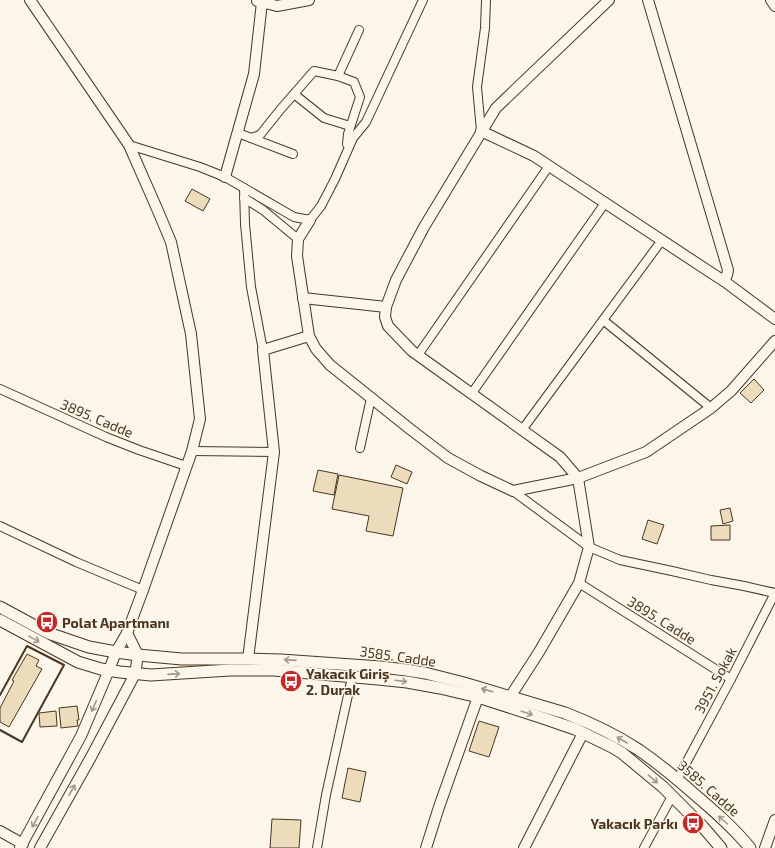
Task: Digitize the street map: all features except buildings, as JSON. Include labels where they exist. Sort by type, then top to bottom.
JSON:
[{"type":"main road","name":"3585. Cadde","points":[[0,607],[48,632],[89,647],[138,655],[182,659],[281,660],[406,670],[425,673],[464,683],[565,713],[602,728],[639,750],[706,804],[738,833],[750,848]]},
{"type":"main road","name":"3585. Cadde","points":[[0,620],[78,662],[109,670],[151,675],[212,671],[274,670],[407,682],[478,697],[543,718],[583,733],[622,753],[653,778],[672,796],[703,827],[721,848]]},
{"type":"street","points":[[0,831],[21,846],[81,736],[116,652],[127,633],[192,451],[200,418],[191,334],[171,242],[129,145],[30,0]]},
{"type":"street","points":[[225,176],[254,74],[259,1],[277,6],[309,0]]},
{"type":"street","points":[[423,0],[366,122],[353,138],[321,206],[298,239],[296,256],[309,336],[316,349],[330,365],[448,458],[513,491],[589,547],[620,560],[775,593]]},
{"type":"street","points":[[481,131],[477,87],[485,28],[486,0]]},
{"type":"street","points":[[510,696],[539,652],[579,584],[589,547],[578,478],[560,457],[412,350],[388,326],[385,317],[386,307],[396,280],[421,233],[496,108],[609,0]]},
{"type":"street","points":[[648,0],[728,270],[724,281]]},
{"type":"street","points":[[771,0],[775,6]]},
{"type":"street","points":[[338,76],[359,30]]},
{"type":"street","points":[[251,138],[260,135],[314,71],[338,76],[354,82],[360,97],[348,134],[346,153]]},
{"type":"street","points":[[294,94],[324,118],[350,126]]},
{"type":"street","points":[[481,131],[534,156],[724,281],[775,319]]},
{"type":"street","points":[[238,133],[293,154]]},
{"type":"street","points":[[129,145],[200,166],[225,176],[294,217],[310,220]]},
{"type":"street","points":[[418,355],[549,166]]},
{"type":"street","points":[[244,188],[245,224],[251,287],[263,350],[274,452],[248,659]]},
{"type":"street","points":[[244,198],[263,210],[298,239]]},
{"type":"street","points":[[472,393],[605,203]]},
{"type":"street","points":[[522,430],[662,240]]},
{"type":"street","points":[[303,298],[386,307]]},
{"type":"street","points":[[603,320],[711,408]]},
{"type":"street","points":[[263,350],[309,336]]},
{"type":"street","points":[[513,491],[578,478],[646,452],[711,408],[730,391],[775,341]]},
{"type":"street","name":"3895. Cadde","points":[[0,389],[112,439],[186,466]]},
{"type":"street","points":[[360,448],[371,398]]},
{"type":"street","points":[[192,451],[274,452]]},
{"type":"street","points":[[0,526],[76,562],[143,590]]},
{"type":"street","name":"3895. Cadde","points":[[579,584],[731,679]]},
{"type":"street","name":"3951. Sokak","points":[[677,780],[775,593]]},
{"type":"street","points":[[40,848],[135,674],[138,655],[127,633]]},
{"type":"street","points":[[317,848],[326,795],[352,677]]},
{"type":"street","points":[[426,848],[478,697]]},
{"type":"street","points":[[524,848],[583,733]]},
{"type":"street","points":[[644,848],[672,796]]},
{"type":"street","points":[[765,848],[775,820]]},
{"type":"wall","points":[[0,695],[27,646],[64,665],[22,742],[0,730]]},
{"type":"place","name":"Polat Apartmanı","points":[[47,622]]},
{"type":"place","name":"Yakacık Giriş 2. Durak","points":[[291,681]]},
{"type":"place","name":"Yakacık Parkı","points":[[693,823]]}]
